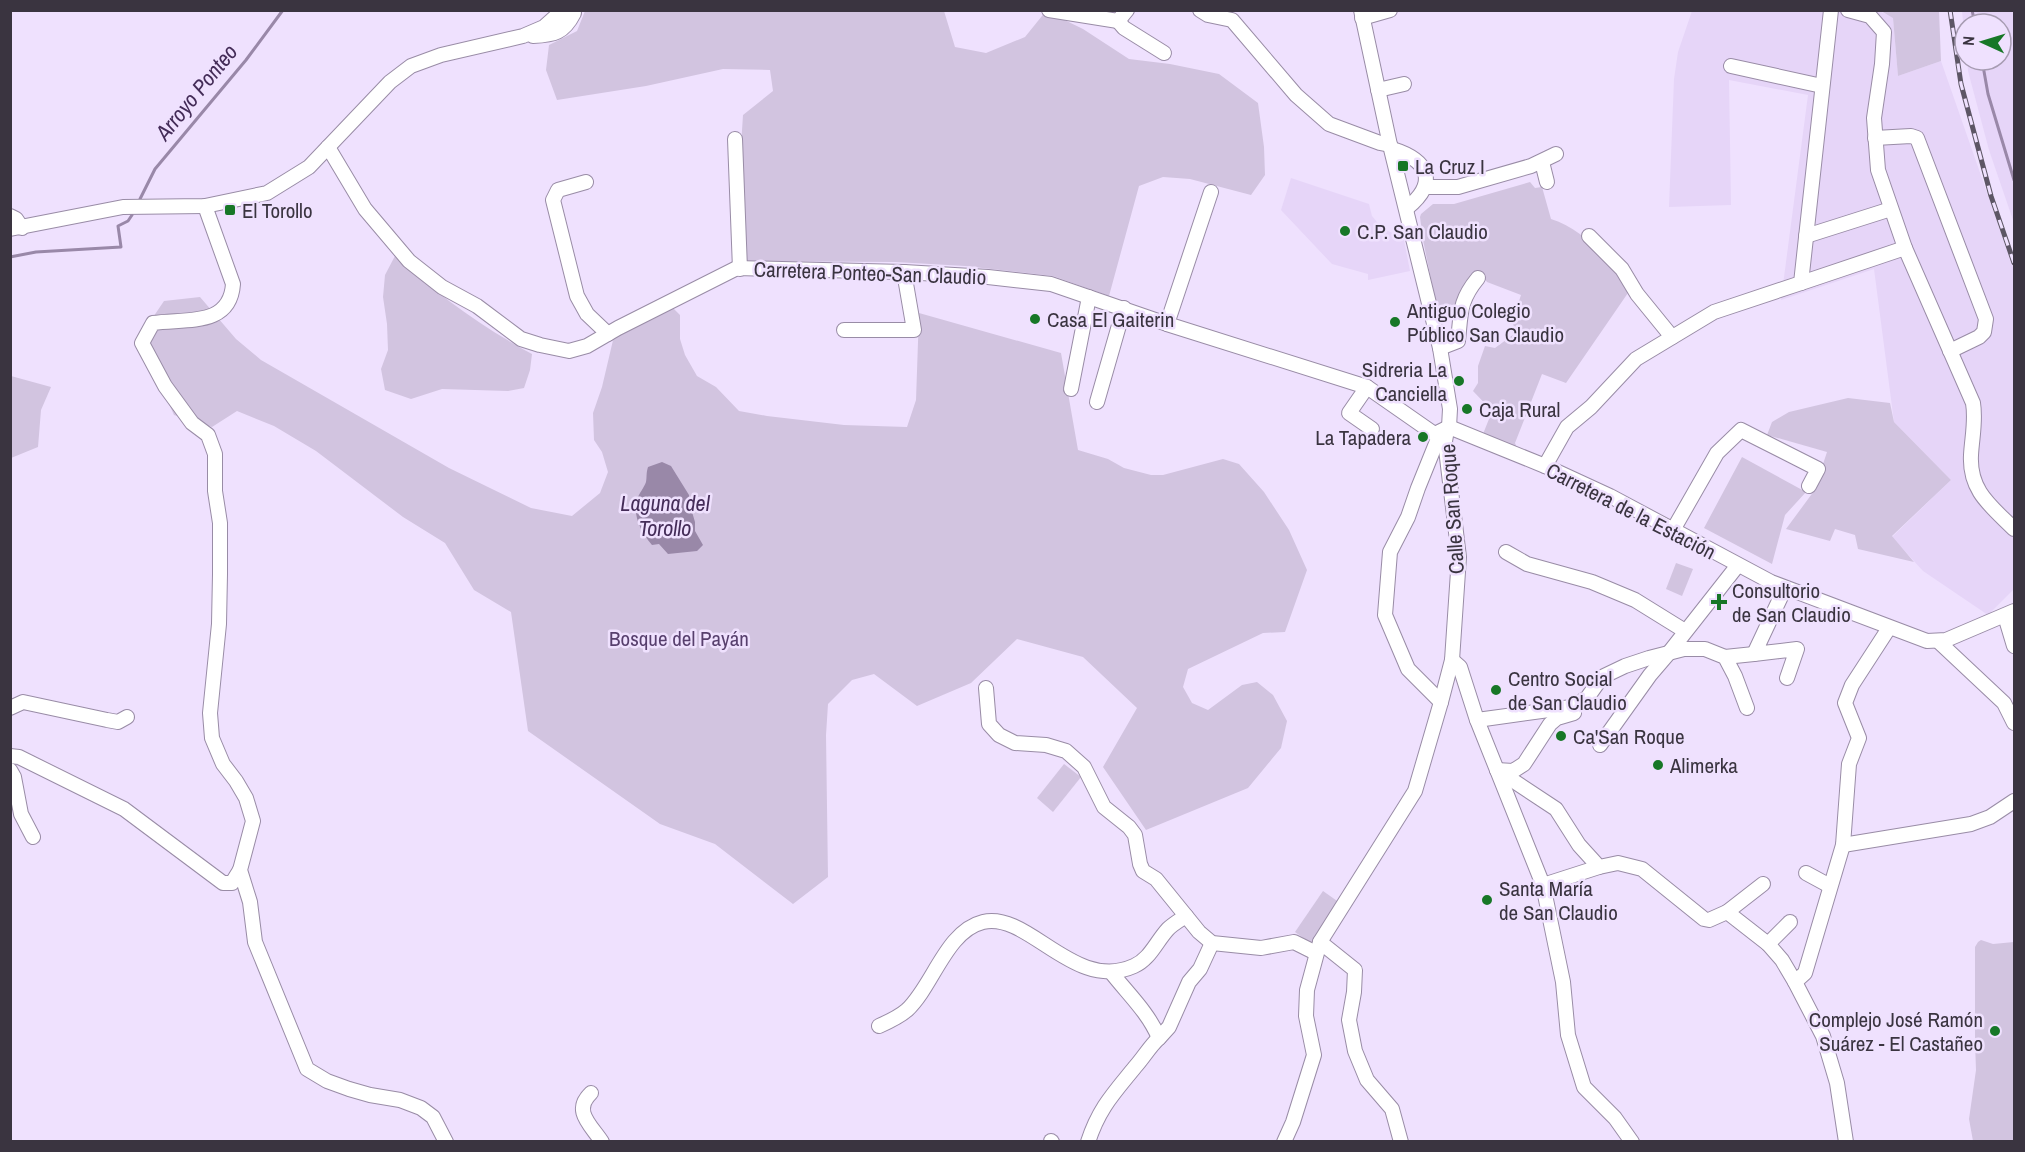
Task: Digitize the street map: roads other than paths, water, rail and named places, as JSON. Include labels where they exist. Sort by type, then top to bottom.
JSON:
[{"type":"street","points":[[10,216],[16,219],[16,228],[123,207],[205,206],[267,193],[309,167],[390,82],[411,66],[441,55],[523,36],[544,27],[563,10]]},
{"type":"street","points":[[523,36],[551,35],[567,26],[574,13],[573,10]]},
{"type":"street","points":[[1049,10],[1123,16],[1124,28],[1164,53]]},
{"type":"street","points":[[1200,10],[1208,15],[1232,20],[1296,95],[1329,124],[1413,157],[1424,171],[1425,187],[1418,199],[1407,208]]},
{"type":"street","points":[[1361,14],[1390,10]]},
{"type":"street","points":[[1801,283],[1831,10]]},
{"type":"street","points":[[1848,10],[1870,16],[1884,32],[1874,118],[1878,170],[1905,248],[1973,403],[1971,468],[1974,484],[2014,529]]},
{"type":"street","name":"Calle San Roque","points":[[1284,1142],[1293,1122],[1314,1055],[1306,1016],[1307,990],[1318,947],[1415,790],[1452,660],[1459,557],[1445,441],[1450,409],[1449,394],[1361,14]]},
{"type":"street","points":[[1731,66],[1822,86]]},
{"type":"street","points":[[1378,90],[1404,84]]},
{"type":"street","points":[[1875,138],[1911,136],[1917,138],[1986,319],[1984,332],[1979,337],[1950,351]]},
{"type":"street","points":[[735,139],[740,269]]},
{"type":"street","name":"Carretera Ponteo-San Claudio","points":[[328,147],[365,208],[409,261],[442,287],[477,306],[521,339],[540,345],[569,351],[587,346],[737,268],[904,272],[988,277],[1051,284],[1167,324],[1367,387],[1433,433],[1437,434],[1448,428]]},
{"type":"street","points":[[1425,187],[1458,187],[1542,162],[1556,154]]},
{"type":"street","points":[[1542,162],[1547,182]]},
{"type":"street","points":[[586,182],[558,190],[554,201],[577,296],[588,314],[608,334]]},
{"type":"street","points":[[1167,324],[1211,192]]},
{"type":"street","points":[[10,756],[19,757],[124,809],[223,883],[232,884],[240,870],[253,821],[246,798],[223,764],[212,738],[210,713],[219,624],[220,574],[220,523],[215,491],[215,454],[208,435],[192,423],[165,386],[142,343],[153,323],[207,319],[222,310],[232,294],[233,284],[205,206]]},
{"type":"street","points":[[1806,236],[1891,209]]},
{"type":"street","points":[[1589,236],[1622,269],[1637,294],[1672,337]]},
{"type":"street","points":[[1545,466],[1567,427],[1591,407],[1636,360],[1672,337],[1714,312],[1905,248]]},
{"type":"street","points":[[844,330],[914,330],[904,272]]},
{"type":"street","points":[[1440,348],[1458,341],[1462,304],[1478,278]]},
{"type":"street","points":[[1071,389],[1089,297]]},
{"type":"street","points":[[1097,402],[1124,308]]},
{"type":"street","points":[[1367,387],[1349,413],[1372,429]]},
{"type":"street","points":[[1441,702],[1408,669],[1385,615],[1390,552],[1408,517],[1437,441],[1448,428]]},
{"type":"street","name":"Carretera de la Estación","points":[[1448,428],[1545,466],[1610,495],[1738,566],[1785,588],[1840,607],[1889,628],[1927,641],[1939,642]]},
{"type":"street","points":[[1673,530],[1717,453],[1741,430],[1818,469],[1809,486]]},
{"type":"street","points":[[1506,552],[1527,564],[1592,582],[1635,600],[1685,631]]},
{"type":"street","points":[[1600,745],[1650,675],[1738,566]]},
{"type":"street","points":[[1754,654],[1785,588]]},
{"type":"street","points":[[2014,646],[2010,614],[1939,642],[2004,703],[2014,723]]},
{"type":"street","points":[[1795,982],[1805,973],[1843,845],[1849,764],[1859,738],[1845,703],[1852,685],[1889,628]]},
{"type":"street","points":[[1497,770],[1513,771],[1524,764],[1550,724],[1557,718],[1574,714],[1602,677],[1642,660],[1684,649],[1704,649],[1725,657],[1797,649],[1787,678]]},
{"type":"street","points":[[1725,657],[1747,708]]},
{"type":"street","points":[[1452,660],[1460,667],[1477,720],[1543,885],[1563,982],[1568,1035],[1584,1087],[1615,1118],[1632,1142]]},
{"type":"street","points":[[1642,660],[1649,667],[1650,675]]},
{"type":"street","points":[[1620,668],[1639,668],[1650,675]]},
{"type":"street","points":[[1620,668],[1630,672],[1637,679],[1641,688]]},
{"type":"street","points":[[986,688],[989,724],[999,735],[1015,743],[1046,745],[1066,751],[1084,767],[1104,807],[1129,827],[1135,835],[1143,871],[1156,879],[1212,943],[1261,948],[1294,942],[1318,947],[1354,970],[1354,992],[1349,1020],[1354,1051],[1367,1080],[1392,1109],[1401,1142]]},
{"type":"street","points":[[1477,720],[1571,707],[1587,698]]},
{"type":"street","points":[[10,708],[23,702],[118,722],[127,717]]},
{"type":"street","points":[[10,770],[14,777],[21,814],[33,837]]},
{"type":"street","points":[[1497,770],[1556,809],[1579,844],[1599,867]]},
{"type":"street","points":[[1843,845],[1971,824],[1990,817],[2014,801]]},
{"type":"street","points":[[1543,885],[1618,863],[1642,869],[1704,919],[1709,920],[1727,912],[1763,884]]},
{"type":"street","points":[[240,870],[250,903],[255,942],[307,1069],[327,1081],[349,1089],[400,1100],[421,1108],[433,1117],[446,1142]]},
{"type":"street","points":[[1806,873],[1830,886]]},
{"type":"street","points":[[1727,912],[1768,944],[1782,960],[1823,1036],[1837,1083],[1846,1142]]},
{"type":"street","points":[[879,1026],[906,1011],[954,942],[970,927],[983,922],[996,921],[1013,926],[1064,957],[1097,970],[1111,972],[1128,968],[1144,960],[1169,928],[1186,916]]},
{"type":"street","points":[[1768,944],[1790,922]]},
{"type":"street","points":[[1088,1142],[1100,1112],[1117,1087],[1124,1082],[1150,1046],[1169,1027],[1189,982],[1200,969],[1212,943]]},
{"type":"street","points":[[1111,972],[1143,1009],[1159,1038]]},
{"type":"street","points":[[591,1093],[584,1100],[582,1108],[584,1116],[602,1142]]},
{"type":"water","name":"Laguna del Torollo","points":[[662,462],[671,466],[689,495],[695,531],[703,545],[697,551],[668,554],[659,544],[652,545],[639,524],[636,506],[646,482],[648,467]]},
{"type":"waterway","name":"Arroyo Ponteo","points":[[140,199],[155,169],[246,60],[283,10]]},
{"type":"waterway","points":[[1984,72],[1988,94],[2014,180]]},
{"type":"waterway","name":"Arroyo Ponteo","points":[[10,257],[36,252],[121,247],[118,226],[128,221],[132,215]]},
{"type":"railway","points":[[1950,10],[1961,84],[1991,196],[2014,263]]},
{"type":"place","name":"La Cruz I","points":[[1403,166]]},
{"type":"place","name":"El Torollo","points":[[230,210]]},
{"type":"place","name":"C.P. San Claudio","points":[[1345,231]]},
{"type":"place","name":"Casa El Gaiterin","points":[[1035,319]]},
{"type":"place","name":"Antiguo Colegio Público San Claudio","points":[[1395,322]]},
{"type":"place","name":"Sidreria La Canciella","points":[[1459,381]]},
{"type":"place","name":"Caja Rural","points":[[1467,409]]},
{"type":"place","name":"La Tapadera","points":[[1423,437]]},
{"type":"place","name":"Consultorio de San Claudio","points":[[1719,602]]},
{"type":"place","name":"Centro Social de San Claudio","points":[[1496,690]]},
{"type":"place","name":"Ca'San Roque","points":[[1561,736]]},
{"type":"place","name":"Alimerka","points":[[1658,765]]},
{"type":"place","name":"Santa María de San Claudio","points":[[1487,900]]},
{"type":"place","name":"Complejo José Ramón Suárez - El Castañeo","points":[[1995,1031]]},
{"type":"park label","name":"Bosque del Payán","points":[[679,638]]}]
